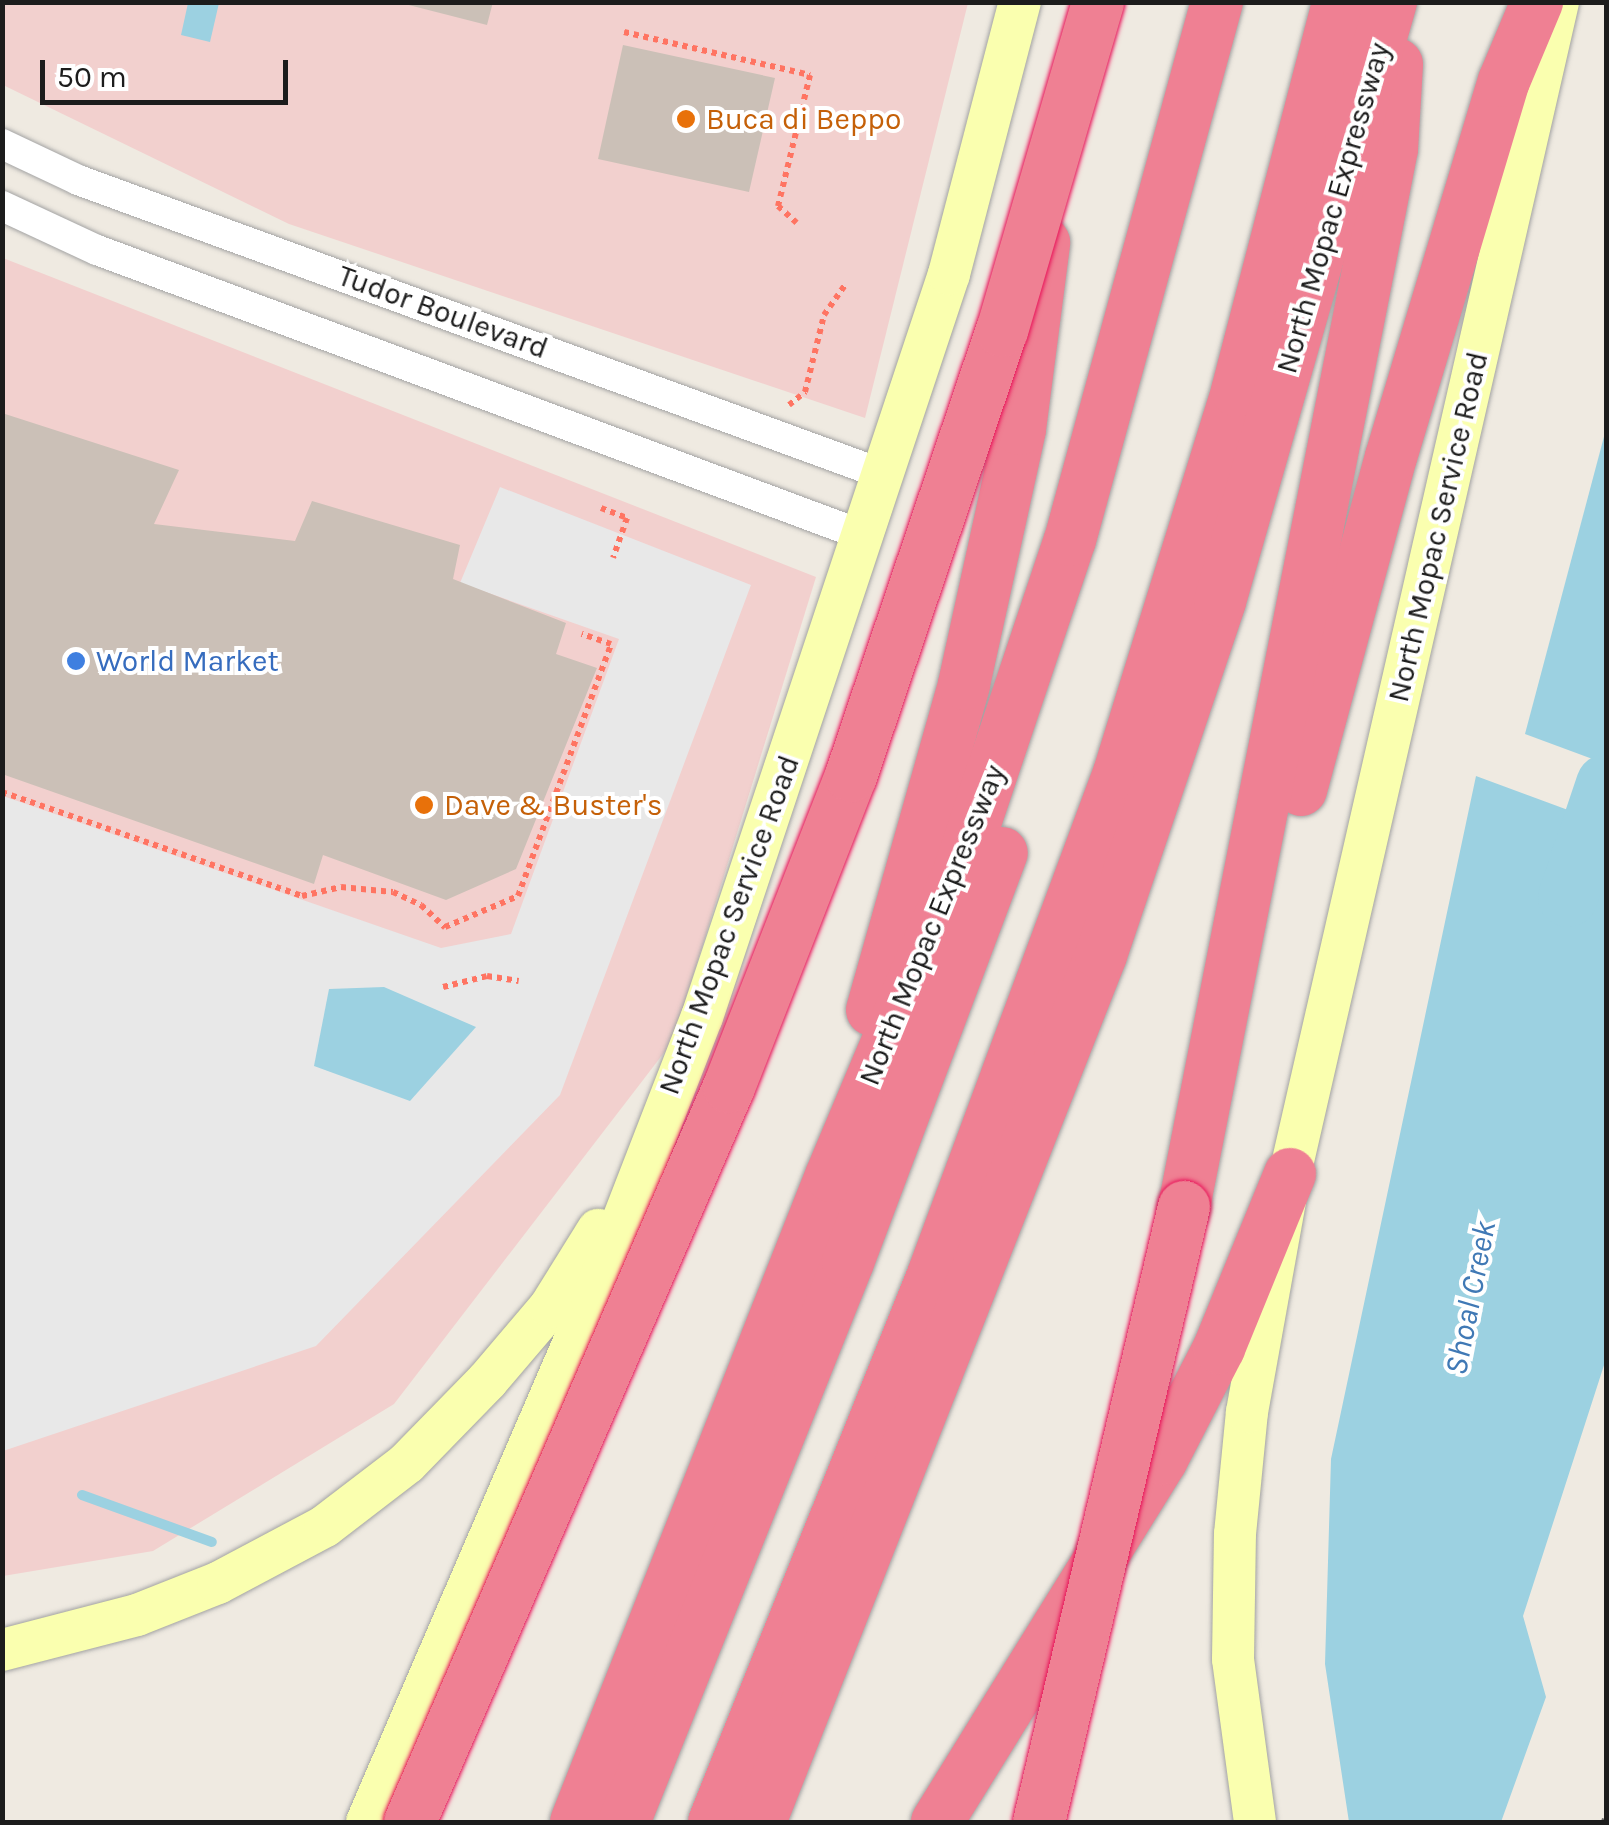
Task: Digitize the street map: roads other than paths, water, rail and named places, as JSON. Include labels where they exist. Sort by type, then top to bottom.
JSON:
[{"type":"highway","points":[[831,1176],[964,684],[1020,429],[1074,2]]},
{"type":"highway","points":[[410,1822],[729,1088],[851,776],[1002,330],[1098,2]]},
{"type":"highway","name":"North Mopac Expressway","points":[[576,1822],[831,1176],[958,874],[1015,708],[1126,352],[1217,2]]},
{"type":"highway","points":[[624,1822],[955,987],[1031,770],[1164,338],[1251,2]]},
{"type":"highway","points":[[714,1822],[954,1219],[1119,772],[1237,391],[1338,2]]},
{"type":"highway","name":"North Mopac Expressway","points":[[760,1822],[1101,955],[1220,601],[1391,2]]},
{"type":"highway","points":[[1039,1822],[1213,1083],[1354,316],[1392,150],[1400,2]]},
{"type":"highway","points":[[1213,1083],[1255,976],[1391,456],[1504,80],[1537,2]]},
{"type":"highway","points":[[937,1822],[1162,1459],[1218,1348],[1290,1174]]},
{"type":"main road","name":"North Mopac Service Road","points":[[368,1822],[592,1300],[642,1157],[702,1017],[866,536],[950,274],[1020,2]]},
{"type":"main road","name":"North Mopac Service Road","points":[[1254,1822],[1234,1659],[1235,1534],[1247,1412],[1290,1174],[1558,2]]},
{"type":"main road","points":[[2,1650],[137,1615],[218,1583],[325,1526],[393,1474],[488,1381],[550,1307],[642,1157]]},
{"type":"street","name":"Tudor Boulevard","points":[[13,150],[885,475]]},
{"type":"street","points":[[2,194],[13,150]]},
{"type":"street","name":"Tudor Boulevard","points":[[2,206],[97,250],[866,536]]},
{"type":"water","points":[[188,3],[219,3],[210,42],[181,35]]},
{"type":"water","points":[[1606,429],[1606,764],[1525,734]]},
{"type":"water","points":[[1476,776],[1606,824],[1606,1359],[1523,1616],[1546,1697],[1501,1822],[1349,1822],[1325,1664],[1331,1459]]},
{"type":"water","points":[[384,987],[476,1027],[410,1101],[314,1066],[329,989]]},
{"type":"waterway","name":"Shoal Creek","points":[[1568,897],[1606,784]]},
{"type":"waterway","points":[[82,1495],[212,1542]]},
{"type":"place","name":"Buca di Beppo","points":[[686,119]]},
{"type":"place","name":"World Market","points":[[76,661]]},
{"type":"place","name":"Dave & Buster's","points":[[424,805]]}]
